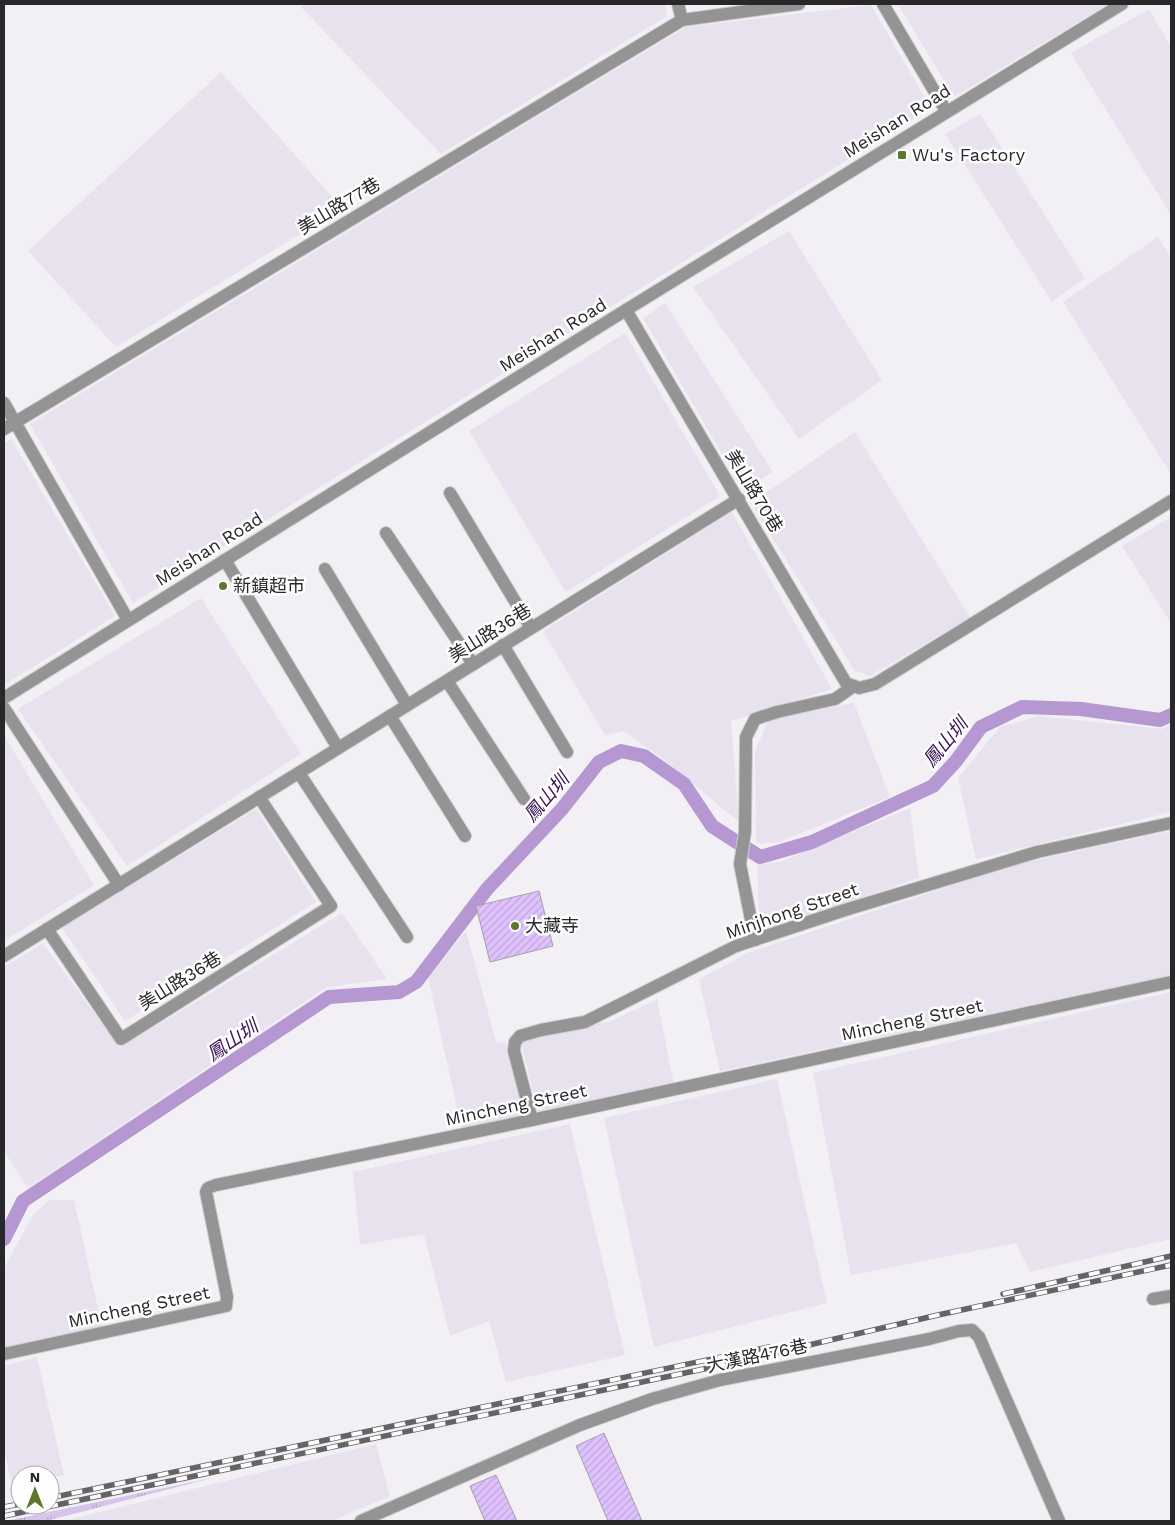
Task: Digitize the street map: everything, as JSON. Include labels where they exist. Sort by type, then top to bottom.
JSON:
[{"type":"street","points":[[678,4],[682,20]]},
{"type":"street","name":"美山路77巷","points":[[9,426],[682,20],[799,4]]},
{"type":"street","points":[[883,4],[946,111]]},
{"type":"street","name":"Meishan Road","points":[[4,698],[946,111],[1122,4]]},
{"type":"street","name":"美山路70巷","points":[[626,310],[846,683],[854,686]]},
{"type":"street","points":[[4,403],[9,426],[128,620]]},
{"type":"street","points":[[450,493],[531,628]]},
{"type":"street","name":"美山路36巷","points":[[259,797],[331,906],[121,1039],[47,929],[119,885],[259,797],[299,772],[739,499]]},
{"type":"street","points":[[755,940],[740,864],[745,832],[746,737],[755,720],[777,712],[835,700],[854,686],[860,688],[875,684],[1171,502]]},
{"type":"street","points":[[386,533],[473,664]]},
{"type":"street","points":[[225,560],[338,748]]},
{"type":"street","points":[[325,569],[407,705]]},
{"type":"street","points":[[503,645],[567,752]]},
{"type":"street","points":[[446,681],[524,799]]},
{"type":"street","points":[[4,708],[119,885]]},
{"type":"street","points":[[390,716],[465,836]]},
{"type":"street","points":[[299,772],[407,937]]},
{"type":"street","name":"Minjhong Street","points":[[532,1120],[514,1051],[514,1042],[520,1036],[585,1022],[736,946],[845,910],[1036,852],[1171,823]]},
{"type":"street","points":[[4,956],[47,929]]},
{"type":"street","name":"Mincheng Street","points":[[4,1354],[226,1306],[227,1297],[206,1192],[208,1188],[216,1185],[532,1120],[1171,982]]},
{"type":"street","points":[[1153,1299],[1171,1296]]},
{"type":"street","name":"大漢路476巷","points":[[361,1521],[580,1425],[652,1399],[720,1380],[929,1339],[959,1331],[972,1330],[979,1337],[1059,1521]]},
{"type":"shaded area","points":[[305,4],[665,4],[667,16],[441,154],[301,7]]},
{"type":"shaded area","points":[[898,4],[1108,4],[954,97]]},
{"type":"shaded area","points":[[871,5],[931,108],[133,603],[30,424],[686,27]]},
{"type":"shaded area","points":[[1149,9],[1171,47],[1171,215],[1071,53]]},
{"type":"shaded area","points":[[221,72],[342,208],[116,347],[28,251]]},
{"type":"shaded area","points":[[980,114],[1085,278],[1052,302],[945,134]]},
{"type":"shaded area","points":[[789,231],[882,380],[799,439],[693,287]]},
{"type":"shaded area","points":[[1158,237],[1171,258],[1171,474],[1063,302]]},
{"type":"shaded area","points":[[665,303],[773,472],[743,490],[643,318]]},
{"type":"shaded area","points":[[625,333],[720,496],[566,592],[469,431]]},
{"type":"shaded area","points":[[855,432],[970,617],[870,676],[855,671],[751,503]]},
{"type":"shaded area","points":[[11,439],[115,616],[4,685],[4,444]]},
{"type":"shaded area","points":[[732,512],[832,689],[731,721],[739,822],[662,758],[623,731],[605,735],[543,631]]},
{"type":"shaded area","points":[[1171,517],[1171,623],[1122,546]]},
{"type":"shaded area","points":[[201,598],[301,754],[127,866],[18,709]]},
{"type":"shaded area","points":[[854,703],[890,797],[777,843],[756,843],[755,751],[769,720]]},
{"type":"shaded area","points":[[1039,716],[1162,729],[1171,725],[1171,813],[976,859],[958,778],[1000,727]]},
{"type":"shaded area","points":[[4,735],[94,885],[4,941]]},
{"type":"shaded area","points":[[910,808],[919,878],[760,932],[757,865],[780,862]]},
{"type":"shaded area","points":[[256,809],[316,902],[125,1021],[62,928]]},
{"type":"shaded area","points":[[1171,831],[1171,975],[720,1071],[699,979],[750,952],[1014,865]]},
{"type":"shaded area","points":[[342,913],[387,979],[327,987],[28,1188],[4,1151],[4,967],[43,943],[120,1048]]},
{"type":"shaded area","points":[[466,931],[496,1042],[506,1043],[526,1117],[462,1130],[428,977]]},
{"type":"shaded area","points":[[1171,992],[1171,1239],[1030,1272],[1016,1243],[851,1275],[813,1073]]},
{"type":"shaded area","points":[[657,999],[674,1085],[538,1113],[521,1041],[528,1037],[612,1021]]},
{"type":"shaded area","points":[[777,1079],[827,1303],[654,1347],[604,1118]]},
{"type":"shaded area","points":[[570,1124],[625,1355],[506,1382],[489,1321],[450,1336],[424,1234],[360,1245],[353,1172]]},
{"type":"shaded area","points":[[50,1200],[74,1200],[102,1327],[4,1347],[4,1268],[33,1215]]},
{"type":"shaded area","points":[[37,1357],[64,1475],[60,1476],[60,1465],[10,1465],[10,1476],[4,1450],[4,1366]]},
{"type":"shaded area","points":[[376,1444],[390,1496],[332,1521],[64,1521]]},
{"type":"green space","points":[[212,1478],[46,1521],[6,1521],[35,1515],[60,1515],[60,1510]]},
{"type":"building","name":"大藏寺","points":[[539,891],[553,946],[490,962],[476,906]]},
{"type":"building","points":[[604,1433],[642,1521],[608,1521],[576,1446]]},
{"type":"building","points":[[496,1475],[517,1521],[485,1521],[470,1486]]},
{"type":"waterway","name":"鳳山圳","points":[[4,1239],[23,1201],[329,997],[399,992],[416,982],[487,889],[562,809],[599,762],[621,751],[644,756],[684,784],[712,826],[760,857],[812,842],[933,786],[956,761],[981,727],[1022,707],[1081,709],[1160,720],[1171,715]]},
{"type":"railway","points":[[1003,1294],[1171,1256]]},
{"type":"railway","points":[[4,1516],[723,1365],[938,1315],[1171,1265]]},
{"type":"railway","points":[[60,1496],[769,1347]]},
{"type":"railway","points":[[4,1507],[10,1506]]},
{"type":"place","name":"Wu's Factory","points":[[902,155]]},
{"type":"place","name":"新鎮超市","points":[[223,586]]},
{"type":"place","name":"大藏寺","points":[[515,926]]}]
